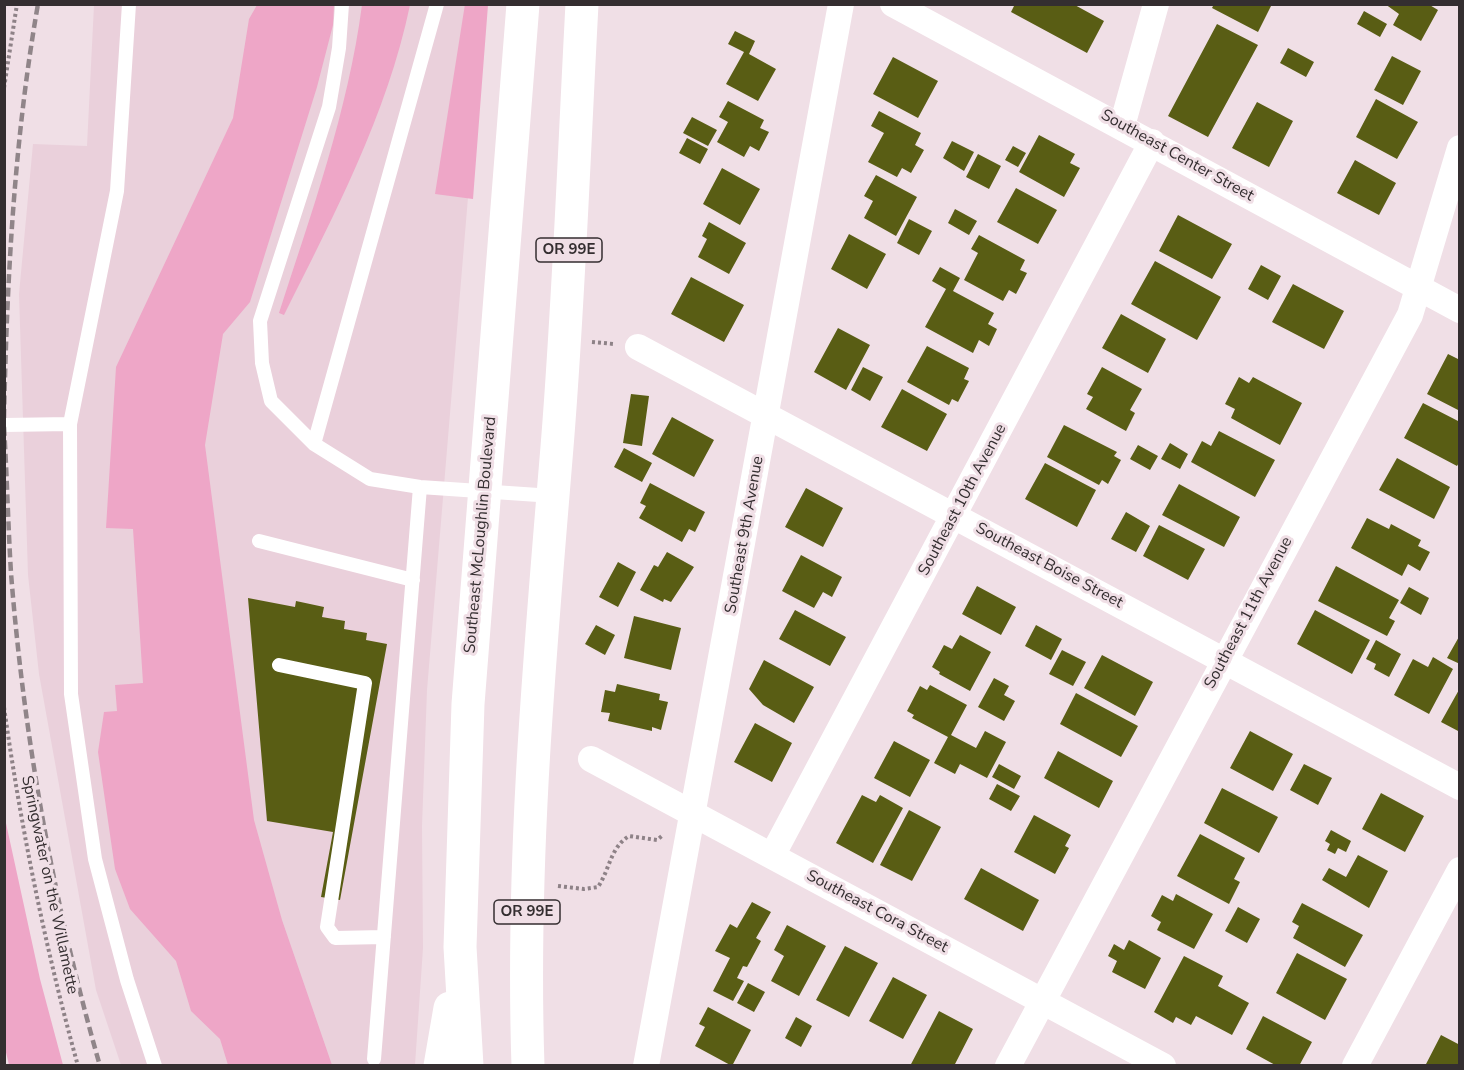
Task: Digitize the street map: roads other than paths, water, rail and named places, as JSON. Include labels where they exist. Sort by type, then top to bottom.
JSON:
[{"type":"highway","name":"Southeast McLoughlin Boulevard","points":[[467,1065],[460,947],[468,704],[523,4]]},
{"type":"highway","name":"OR 99E","points":[[528,1065],[527,882],[534,721],[564,338],[582,4]]},
{"type":"highway","points":[[440,1065],[460,947]]},
{"type":"street","name":"Southeast 9th Avenue","points":[[646,1065],[694,814],[841,4]]},
{"type":"street","name":"Southeast Center Street","points":[[893,4],[1460,310]]},
{"type":"street","points":[[1122,126],[1156,4]]},
{"type":"street","name":"Southeast 10th Avenue","points":[[772,856],[955,516],[1152,142]]},
{"type":"street","name":"Southeast 11th Avenue","points":[[1008,1065],[1410,315],[1460,148]]},
{"type":"street","name":"Southeast Boise Street","points":[[638,347],[1460,787]]},
{"type":"street","name":"Southeast Cora Street","points":[[591,759],[1163,1065]]},
{"type":"street","points":[[1355,1065],[1460,870]]},
{"type":"lane","points":[[129,4],[117,191],[70,424],[71,693],[95,859],[127,980],[154,1065]]},
{"type":"lane","points":[[342,4],[339,48],[329,107],[260,321],[262,363],[271,401],[314,444],[370,479],[420,487],[553,496]]},
{"type":"lane","points":[[314,444],[437,4]]},
{"type":"lane","points":[[4,425],[70,424]]},
{"type":"lane","points":[[374,1059],[420,487]]},
{"type":"lane","points":[[259,541],[413,580]]},
{"type":"lane","points":[[279,665],[366,683],[327,927],[335,938],[384,937]]},
{"type":"railway","points":[[4,418],[7,314],[17,159],[38,4]]},
{"type":"railway","points":[[4,427],[11,573],[33,759],[55,883],[100,1066]]}]
